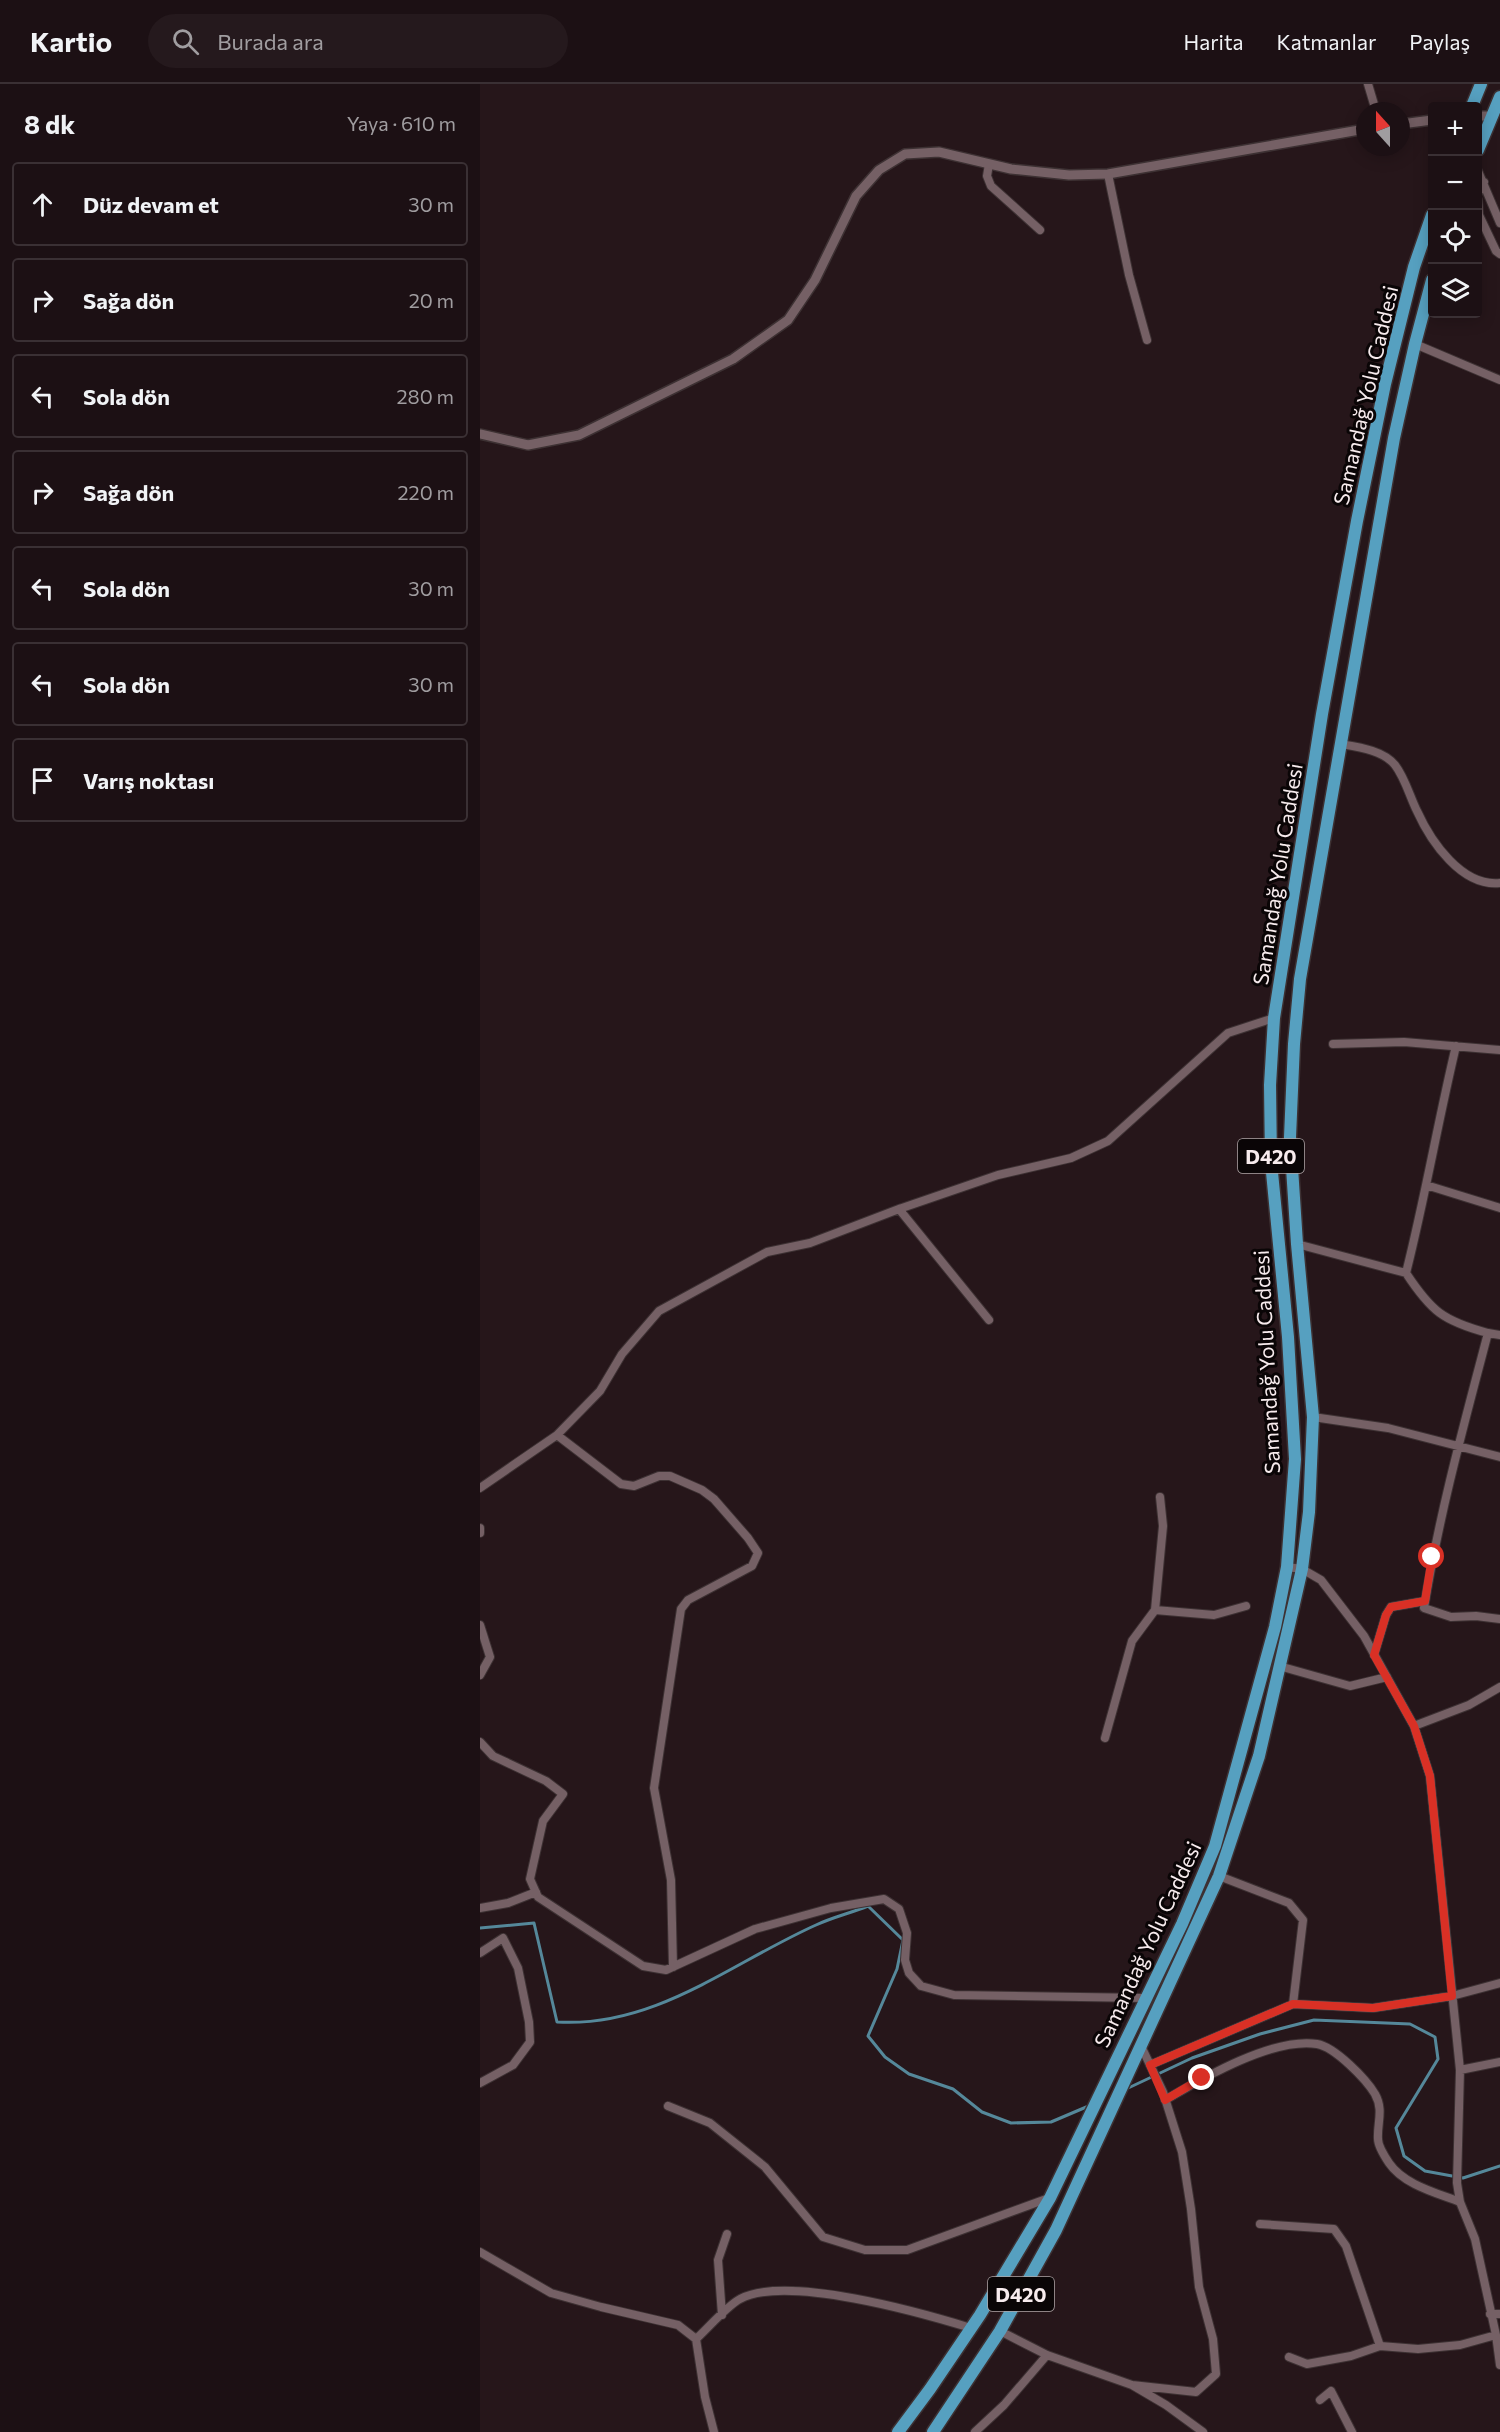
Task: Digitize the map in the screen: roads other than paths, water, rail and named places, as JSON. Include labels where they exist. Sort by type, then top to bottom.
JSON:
[{"type":"highway","points":[[1474,102],[1481,84]]},
{"type":"highway","points":[[1482,140],[1500,96]]},
{"type":"highway","name":"Samandağ Yolu Caddesi","points":[[898,2432],[971,2328],[1050,2198],[1068,2165],[1145,1998],[1182,1924],[1215,1846],[1275,1627],[1287,1567],[1294,1459],[1288,1337],[1271,1162],[1270,1085],[1274,1018],[1321,725],[1357,521],[1385,384],[1414,267],[1428,227]]},
{"type":"highway","name":"Samandağ Yolu Caddesi","points":[[933,2432],[1000,2331],[1056,2230],[1219,1876],[1259,1756],[1302,1569],[1310,1512],[1313,1417],[1290,1137],[1294,1044],[1300,979],[1394,438],[1428,295]]},
{"type":"street","points":[[1368,84],[1373,102]]},
{"type":"street","points":[[1482,116],[1491,116]]},
{"type":"street","points":[[1410,123],[1428,121]]},
{"type":"street","points":[[480,434],[528,445],[579,435],[733,359],[788,320],[815,280],[856,196],[879,170],[905,154],[939,152],[1011,169],[1069,175],[1108,174],[1356,131]]},
{"type":"street","points":[[989,164],[987,176],[991,186],[1040,230]]},
{"type":"street","points":[[1108,174],[1129,275],[1147,340]]},
{"type":"street","points":[[1482,178],[1500,223]]},
{"type":"street","points":[[1482,186],[1484,182]]},
{"type":"street","points":[[1479,210],[1479,215],[1500,254]]},
{"type":"street","points":[[1415,344],[1500,380]]},
{"type":"street","points":[[1340,744],[1382,754],[1395,764],[1418,815],[1439,847],[1454,864],[1476,879],[1500,883]]},
{"type":"street","points":[[480,1488],[557,1435],[600,1391],[622,1354],[659,1311],[767,1252],[810,1243],[998,1175],[1071,1158],[1108,1141],[1228,1033],[1274,1018]]},
{"type":"street","points":[[1333,1044],[1404,1042],[1500,1050]]},
{"type":"street","points":[[1406,1273],[1456,1046]]},
{"type":"street","points":[[1426,1185],[1500,1208]]},
{"type":"street","points":[[899,1209],[989,1320]]},
{"type":"street","points":[[1297,1244],[1406,1273],[1436,1311],[1457,1324],[1500,1335]]},
{"type":"street","points":[[1488,1333],[1432,1557],[1424,1608],[1451,1617],[1476,1616],[1500,1619]]},
{"type":"street","points":[[1313,1417],[1388,1428],[1500,1457]]},
{"type":"street","points":[[557,1435],[621,1484],[634,1486],[659,1476],[670,1476],[702,1490],[714,1499],[758,1553],[752,1566],[688,1600],[681,1609],[654,1788],[671,1880],[673,1967]]},
{"type":"street","points":[[1105,1738],[1132,1641],[1155,1610],[1163,1526],[1160,1497]]},
{"type":"street","points":[[480,1528],[480,1533]]},
{"type":"street","points":[[1287,1567],[1302,1569],[1321,1581],[1364,1636],[1414,1726],[1430,1776],[1460,2070],[1457,2183],[1460,2202],[1474,2239],[1496,2335],[1500,2366]]},
{"type":"street","points":[[1374,1655],[1386,1615],[1391,1607],[1425,1601]]},
{"type":"street","points":[[1155,1610],[1214,1615],[1246,1606]]},
{"type":"street","points":[[480,1625],[490,1657],[480,1675]]},
{"type":"street","points":[[1279,1666],[1350,1686],[1387,1677]]},
{"type":"street","points":[[1414,1726],[1469,1705],[1500,1687]]},
{"type":"street","points":[[480,1742],[493,1756],[546,1781],[563,1794],[543,1821],[530,1879],[538,1897],[643,1966],[666,1970],[754,1929],[831,1908],[884,1899],[899,1909],[907,1933],[904,1960],[909,1973],[921,1986],[954,1995],[1145,1998]]},
{"type":"street","points":[[1219,1876],[1289,1903],[1303,1920],[1293,2004]]},
{"type":"street","points":[[480,1908],[508,1903],[536,1892]]},
{"type":"street","points":[[480,1953],[503,1938],[518,1968],[530,2022],[530,2042],[513,2065],[480,2083]]},
{"type":"street","points":[[1151,2068],[1293,2004],[1373,2008],[1452,1996],[1500,1983]]},
{"type":"street","points":[[1165,2100],[1202,2078],[1257,2054],[1300,2043],[1320,2044],[1343,2059],[1375,2094],[1381,2110],[1377,2140],[1390,2164],[1407,2180],[1460,2202]]},
{"type":"street","points":[[1132,2385],[1196,2392],[1216,2374],[1213,2339],[1199,2287],[1191,2209],[1182,2152],[1160,2085],[1141,2046]]},
{"type":"street","points":[[1460,2070],[1500,2062]]},
{"type":"street","points":[[668,2106],[711,2123],[765,2167],[823,2237],[865,2250],[906,2250],[1050,2198]]},
{"type":"street","points":[[1260,2223],[1334,2229],[1346,2246],[1380,2346]]},
{"type":"street","points":[[722,2315],[718,2260],[727,2234]]},
{"type":"street","points":[[480,2252],[551,2293],[678,2325],[696,2339],[705,2397],[714,2432]]},
{"type":"street","points":[[696,2339],[740,2299],[769,2292],[811,2292],[879,2303],[971,2328]]},
{"type":"street","points":[[1490,2314],[1500,2314]]},
{"type":"street","points":[[1000,2331],[1047,2355],[1132,2385],[1166,2405],[1203,2432]]},
{"type":"street","points":[[1288,2357],[1307,2364],[1351,2356],[1380,2346],[1418,2349],[1460,2345],[1496,2335]]},
{"type":"street","points":[[975,2432],[1004,2405],[1047,2355]]},
{"type":"street","points":[[1320,2400],[1331,2391],[1352,2432]]},
{"type":"waterway","points":[[480,1928],[534,1923],[557,2022],[593,2021],[627,2015],[660,2004],[723,1974],[784,1940],[816,1925],[868,1906],[903,1940],[897,1969],[868,2036],[885,2057],[909,2074],[953,2089],[982,2112],[1011,2123],[1051,2122],[1091,2105]]},
{"type":"waterway","points":[[1124,2090],[1192,2058],[1260,2034],[1314,2020],[1410,2024],[1435,2037],[1438,2059],[1396,2128],[1404,2156],[1425,2171],[1463,2178],[1500,2166]]}]
